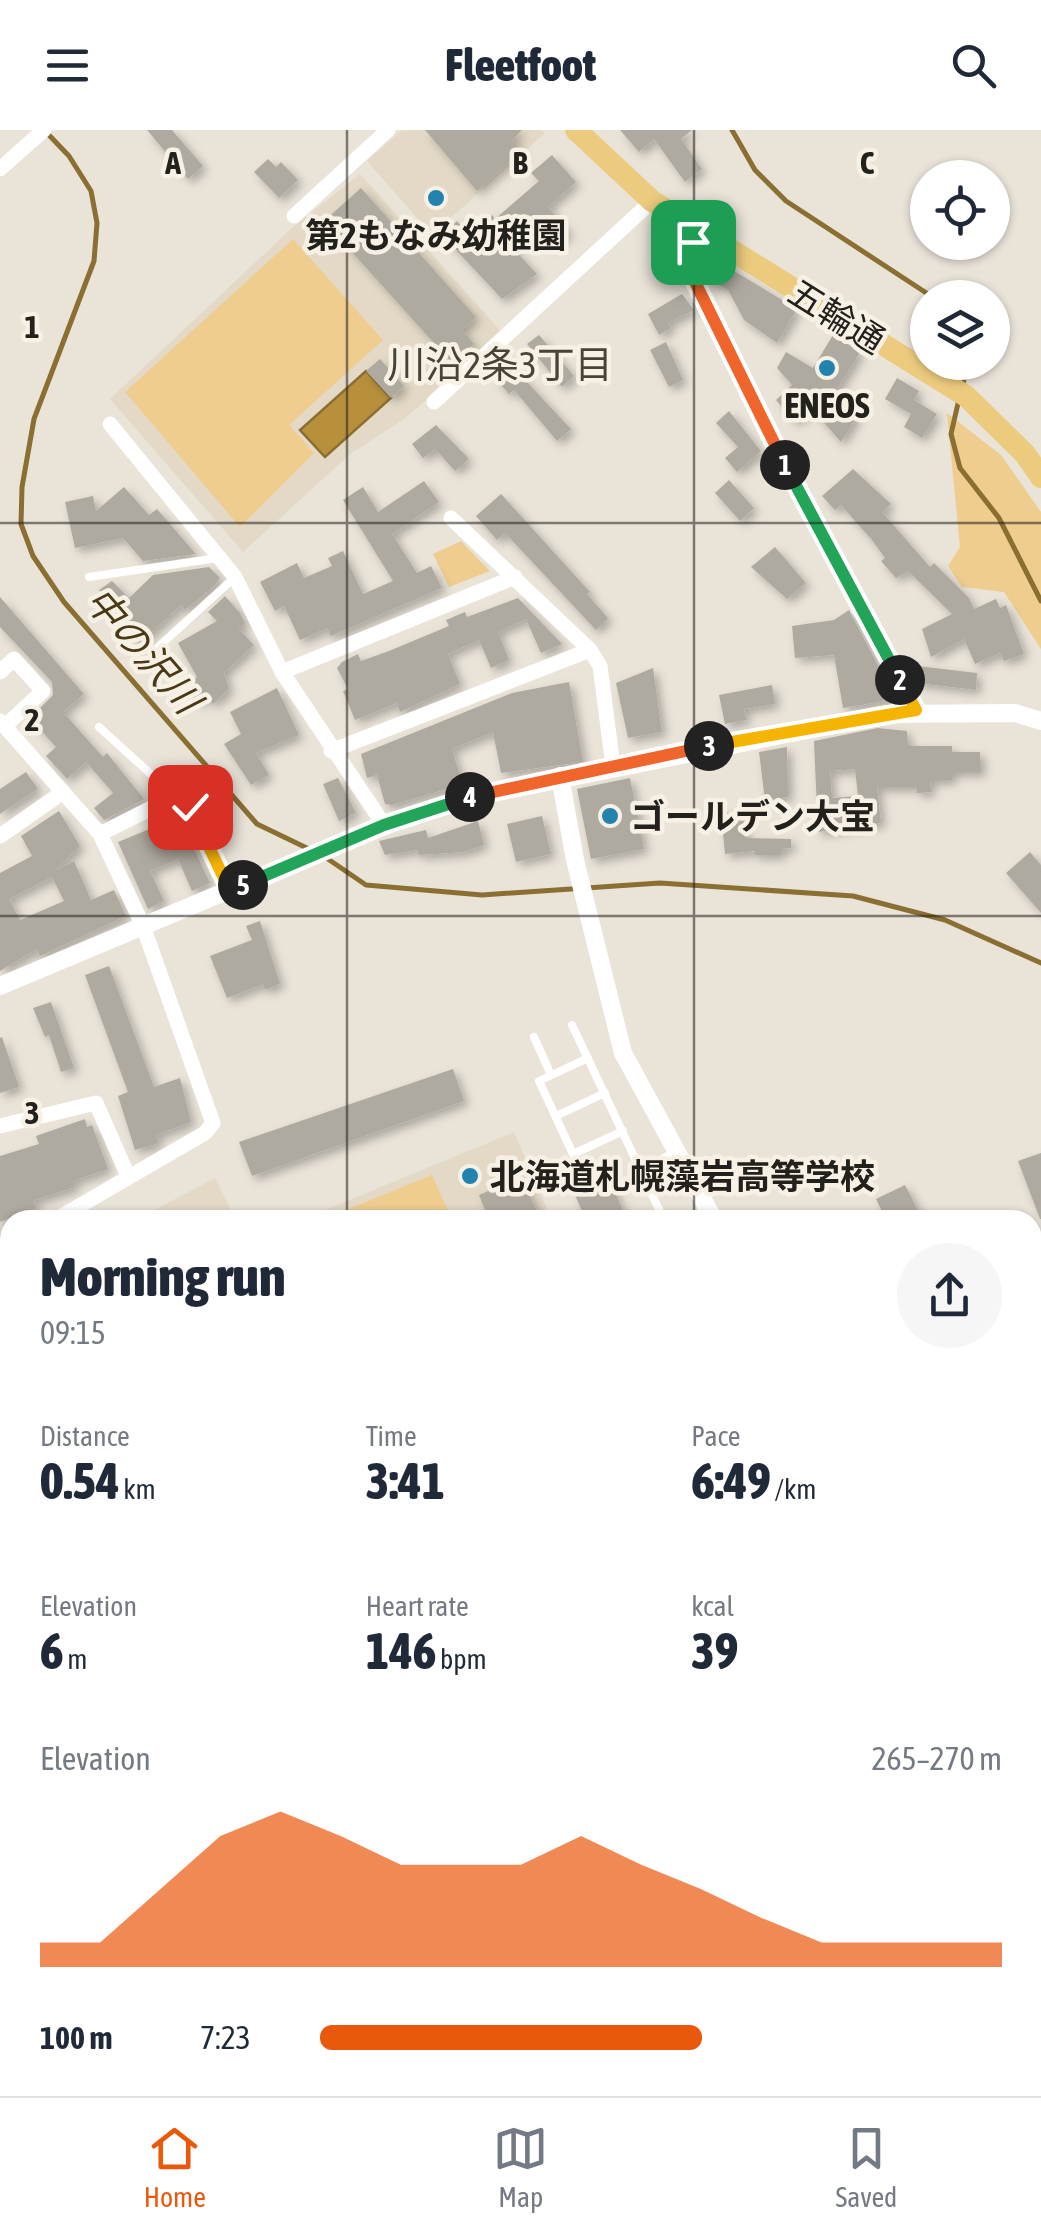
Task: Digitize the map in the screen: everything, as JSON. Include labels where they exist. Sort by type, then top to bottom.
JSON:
[{"type":"main road","name":"五輪通","points":[[576,130],[652,201],[966,396],[1004,432],[1041,477]]},
{"type":"street","points":[[0,169],[44,130]]},
{"type":"street","points":[[294,216],[388,130]]},
{"type":"street","points":[[434,402],[652,201]]},
{"type":"street","points":[[695,229],[690,264],[695,282],[763,424],[916,710]]},
{"type":"street","points":[[110,424],[235,577],[282,672],[331,751],[384,825]]},
{"type":"street","points":[[451,518],[590,650],[600,666],[614,766]]},
{"type":"street","points":[[282,672],[515,577]]},
{"type":"street","points":[[331,751],[590,650]]},
{"type":"street","points":[[0,672],[14,659],[43,691],[2,723],[100,834],[143,926],[212,1123],[205,1133],[71,1210]]},
{"type":"street","points":[[0,986],[384,825],[468,798],[560,776],[916,710],[1015,713],[1041,721]]},
{"type":"street","points":[[560,776],[590,927],[624,1052],[709,1210]]},
{"type":"street","points":[[0,836],[64,792]]},
{"type":"street","points":[[100,834],[175,796],[190,807],[230,891]]},
{"type":"street","points":[[0,1126],[96,1102],[128,1176]]},
{"type":"lane","points":[[89,577],[219,558]]},
{"type":"lane","points":[[155,650],[235,577]]},
{"type":"lane","points":[[99,727],[175,796]]},
{"type":"lane","points":[[572,1025],[659,1210]]},
{"type":"lane","points":[[534,1037],[552,1075]]},
{"type":"lane","points":[[588,1058],[539,1080],[574,1154],[622,1132]]},
{"type":"lane","points":[[556,1116],[604,1093]]},
{"type":"lane","points":[[641,1170],[676,1150]]},
{"type":"shaded area","name":"第2もなみ幼稚園","points":[[402,130],[545,133],[432,235],[367,161]]},
{"type":"shaded area","points":[[360,174],[504,335],[404,419],[350,454],[243,552],[110,399],[292,228]]},
{"type":"shaded area","points":[[293,239],[383,340],[289,425],[314,453],[240,527],[125,392]]},
{"type":"shaded area","points":[[366,371],[391,398],[325,457],[300,430]]},
{"type":"shaded area","points":[[947,413],[1001,455],[1041,512],[1041,649],[1004,592],[962,587],[948,566],[960,547]]},
{"type":"shaded area","points":[[461,541],[490,571],[449,587],[433,554]]},
{"type":"shaded area","name":"北海道札幌藻岩高等学校","points":[[514,1132],[548,1210],[325,1210]]},
{"type":"shaded area","points":[[432,1175],[448,1210],[346,1210]]},
{"type":"shaded area","points":[[215,1178],[231,1210],[155,1210]]},
{"type":"building","points":[[147,130],[172,130],[203,166],[188,179]]},
{"type":"building","points":[[425,130],[522,130],[512,140],[522,151],[477,191]]},
{"type":"building","points":[[620,130],[692,130],[681,139],[702,169],[685,182],[654,139],[639,152]]},
{"type":"building","points":[[552,155],[576,182],[548,207],[569,232],[554,246],[530,225],[509,244],[537,274],[502,299],[442,235],[457,221],[469,235],[492,215],[495,219],[539,181],[531,173]]},
{"type":"building","points":[[268,159],[276,167],[281,162],[298,180],[279,198],[254,172]]},
{"type":"building","points":[[361,188],[476,317],[462,330],[474,344],[452,363],[324,221]]},
{"type":"building","points":[[704,263],[721,263],[797,309],[777,343],[744,320],[728,290],[711,280]]},
{"type":"building","points":[[682,294],[694,310],[668,323],[671,328],[659,335],[648,314]]},
{"type":"building","points":[[539,335],[574,376],[562,387],[527,344]]},
{"type":"building","points":[[833,335],[860,352],[836,391],[841,394],[836,403],[857,416],[841,442],[811,408],[795,422],[776,400],[792,385],[777,368],[786,352],[813,368]]},
{"type":"building","points":[[666,342],[683,380],[669,387],[650,350]]},
{"type":"building","points":[[380,359],[404,386],[391,398],[366,371]]},
{"type":"building","points":[[511,365],[571,429],[557,441],[514,390],[509,394],[495,378]]},
{"type":"building","points":[[897,378],[919,391],[914,400],[937,414],[922,438],[904,427],[911,414],[885,399]]},
{"type":"building","points":[[729,411],[761,451],[737,472],[725,458],[738,447],[716,423]]},
{"type":"building","points":[[436,425],[469,459],[455,471],[435,449],[423,458],[412,444]]},
{"type":"building","points":[[853,469],[891,504],[882,512],[930,567],[934,563],[969,598],[974,609],[996,599],[1000,608],[1006,605],[1024,654],[1004,661],[1000,653],[975,664],[964,639],[931,657],[922,629],[952,614],[908,571],[896,578],[881,561],[885,558],[872,540],[841,505],[835,510],[822,496]]},
{"type":"building","points":[[729,480],[754,508],[740,521],[715,493]]},
{"type":"building","points":[[424,481],[439,502],[392,534],[417,573],[431,566],[442,588],[331,636],[327,628],[300,640],[284,606],[275,611],[260,582],[297,563],[304,578],[332,566],[328,558],[343,551],[363,594],[393,581],[343,500],[363,487],[378,512]]},
{"type":"building","points":[[124,487],[149,515],[157,509],[196,554],[143,561],[123,538],[75,548],[65,502],[93,496],[96,511]]},
{"type":"building","points":[[501,494],[590,592],[587,594],[608,618],[596,630],[505,533],[497,540],[476,516]]},
{"type":"building","points":[[775,547],[806,583],[787,599],[751,567]]},
{"type":"building","points":[[209,567],[220,578],[214,586],[185,610],[181,605],[140,643],[125,627],[130,622],[99,590],[112,581],[129,598],[153,575]]},
{"type":"building","points":[[225,596],[245,623],[239,629],[254,645],[224,673],[229,689],[213,704],[206,696],[198,703],[189,693],[197,686],[192,681],[197,677],[178,643],[217,621],[208,612]]},
{"type":"building","points":[[0,597],[84,694],[63,712],[103,757],[107,753],[144,799],[104,820],[94,808],[113,793],[86,762],[67,779],[46,756],[56,747],[30,718],[53,695],[52,682],[0,627]]},
{"type":"building","points":[[518,598],[562,644],[541,653],[526,619],[498,632],[509,660],[491,668],[479,640],[448,654],[460,684],[400,712],[397,703],[355,720],[343,691],[348,689],[337,668],[342,662],[358,654],[361,661],[389,651],[449,626],[446,620],[465,612],[467,617]]},
{"type":"building","points":[[849,610],[889,686],[891,700],[843,708],[834,655],[795,658],[792,626],[834,620]]},
{"type":"building","points":[[909,665],[977,673],[976,690],[917,683]]},
{"type":"building","points":[[653,668],[662,732],[628,738],[616,683]]},
{"type":"building","points":[[569,682],[583,762],[501,773],[493,732],[452,749],[462,782],[457,786],[392,805],[385,804],[377,775],[367,778],[361,754],[512,693]]},
{"type":"building","points":[[772,685],[775,704],[744,709],[746,720],[725,724],[719,695]]},
{"type":"building","points":[[277,688],[299,735],[256,753],[269,775],[251,785],[224,744],[241,734],[230,712]]},
{"type":"building","points":[[878,728],[907,731],[908,746],[952,746],[952,752],[980,752],[981,772],[952,772],[952,780],[930,780],[931,792],[917,793],[917,787],[877,787],[881,823],[818,832],[814,741]],"holes":[[[855,769],[858,796],[832,798],[830,771]]]},
{"type":"building","points":[[787,747],[788,797],[765,800],[759,752]]},
{"type":"building","points":[[26,772],[38,789],[0,814],[0,789]]},
{"type":"building","points":[[338,778],[356,813],[339,821],[323,784]]},
{"type":"building","name":"ゴールデン大宝","points":[[630,778],[644,849],[591,859],[577,789]]},
{"type":"building","points":[[59,811],[80,846],[56,870],[74,861],[91,900],[114,890],[126,916],[40,956],[37,949],[0,971],[0,873],[32,856],[21,836]],"holes":[[[52,877],[64,901],[20,920],[9,899]]]},
{"type":"building","points":[[743,811],[745,838],[791,839],[791,848],[781,849],[781,855],[755,855],[755,851],[725,854],[721,813]]},
{"type":"building","points":[[542,816],[551,854],[516,862],[507,824]]},
{"type":"building","points":[[179,817],[210,883],[192,891],[178,859],[150,871],[164,901],[148,909],[118,842]]},
{"type":"building","points":[[478,821],[484,845],[463,852],[419,855],[417,850],[385,855],[379,841],[426,830],[428,838]]},
{"type":"building","points":[[1030,852],[1041,865],[1041,913],[1006,873]]},
{"type":"building","points":[[260,921],[280,984],[265,990],[263,984],[227,998],[210,956],[252,940],[246,926]]},
{"type":"building","points":[[109,966],[154,1087],[180,1078],[191,1122],[156,1135],[159,1143],[135,1150],[118,1096],[128,1092],[85,975]]},
{"type":"building","points":[[51,1002],[74,1068],[61,1072],[49,1035],[45,1037],[33,1008]]},
{"type":"building","points":[[0,1038],[19,1087],[0,1093]]},
{"type":"building","points":[[453,1069],[464,1101],[252,1176],[239,1142]]},
{"type":"building","points":[[85,1119],[87,1127],[92,1125],[108,1169],[73,1181],[75,1187],[33,1201],[36,1208],[31,1210],[0,1210],[0,1156],[39,1144],[36,1136]]},
{"type":"building","points":[[1041,1153],[1041,1210],[1037,1210],[1018,1161]]},
{"type":"building","points":[[521,1177],[536,1210],[485,1210],[479,1195]]},
{"type":"building","points":[[610,1180],[623,1210],[582,1210],[575,1195]]},
{"type":"building","points":[[905,1185],[918,1210],[881,1210],[876,1199]]},
{"type":"waterway","points":[[732,130],[755,170],[786,201],[910,282]]},
{"type":"waterway","name":"中の沢川","points":[[46,132],[69,156],[91,191],[97,223],[94,261],[34,419],[22,487],[21,524],[33,556],[64,602],[257,824],[311,850]]},
{"type":"waterway","points":[[963,384],[964,380]]},
{"type":"waterway","points":[[959,399],[951,434],[960,468],[999,518],[1041,601]]},
{"type":"waterway","name":"中の沢川","points":[[325,857],[366,885],[482,895],[660,883],[853,896],[945,920],[1041,963]]},
{"type":"place","name":"第2もなみ幼稚園","points":[[436,198]]},
{"type":"place","name":"ENEOS","points":[[827,368]]},
{"type":"place","name":"ゴールデン大宝","points":[[610,816]]},
{"type":"place","name":"北海道札幌藻岩高等学校","points":[[470,1176]]},
{"type":"district","name":"川沿2条3丁目","points":[[500,364]]},
{"type":"route","points":[[190,807],[230,891],[384,825],[468,798],[747,738],[916,710],[763,424],[695,282],[690,264],[693,242]]}]
